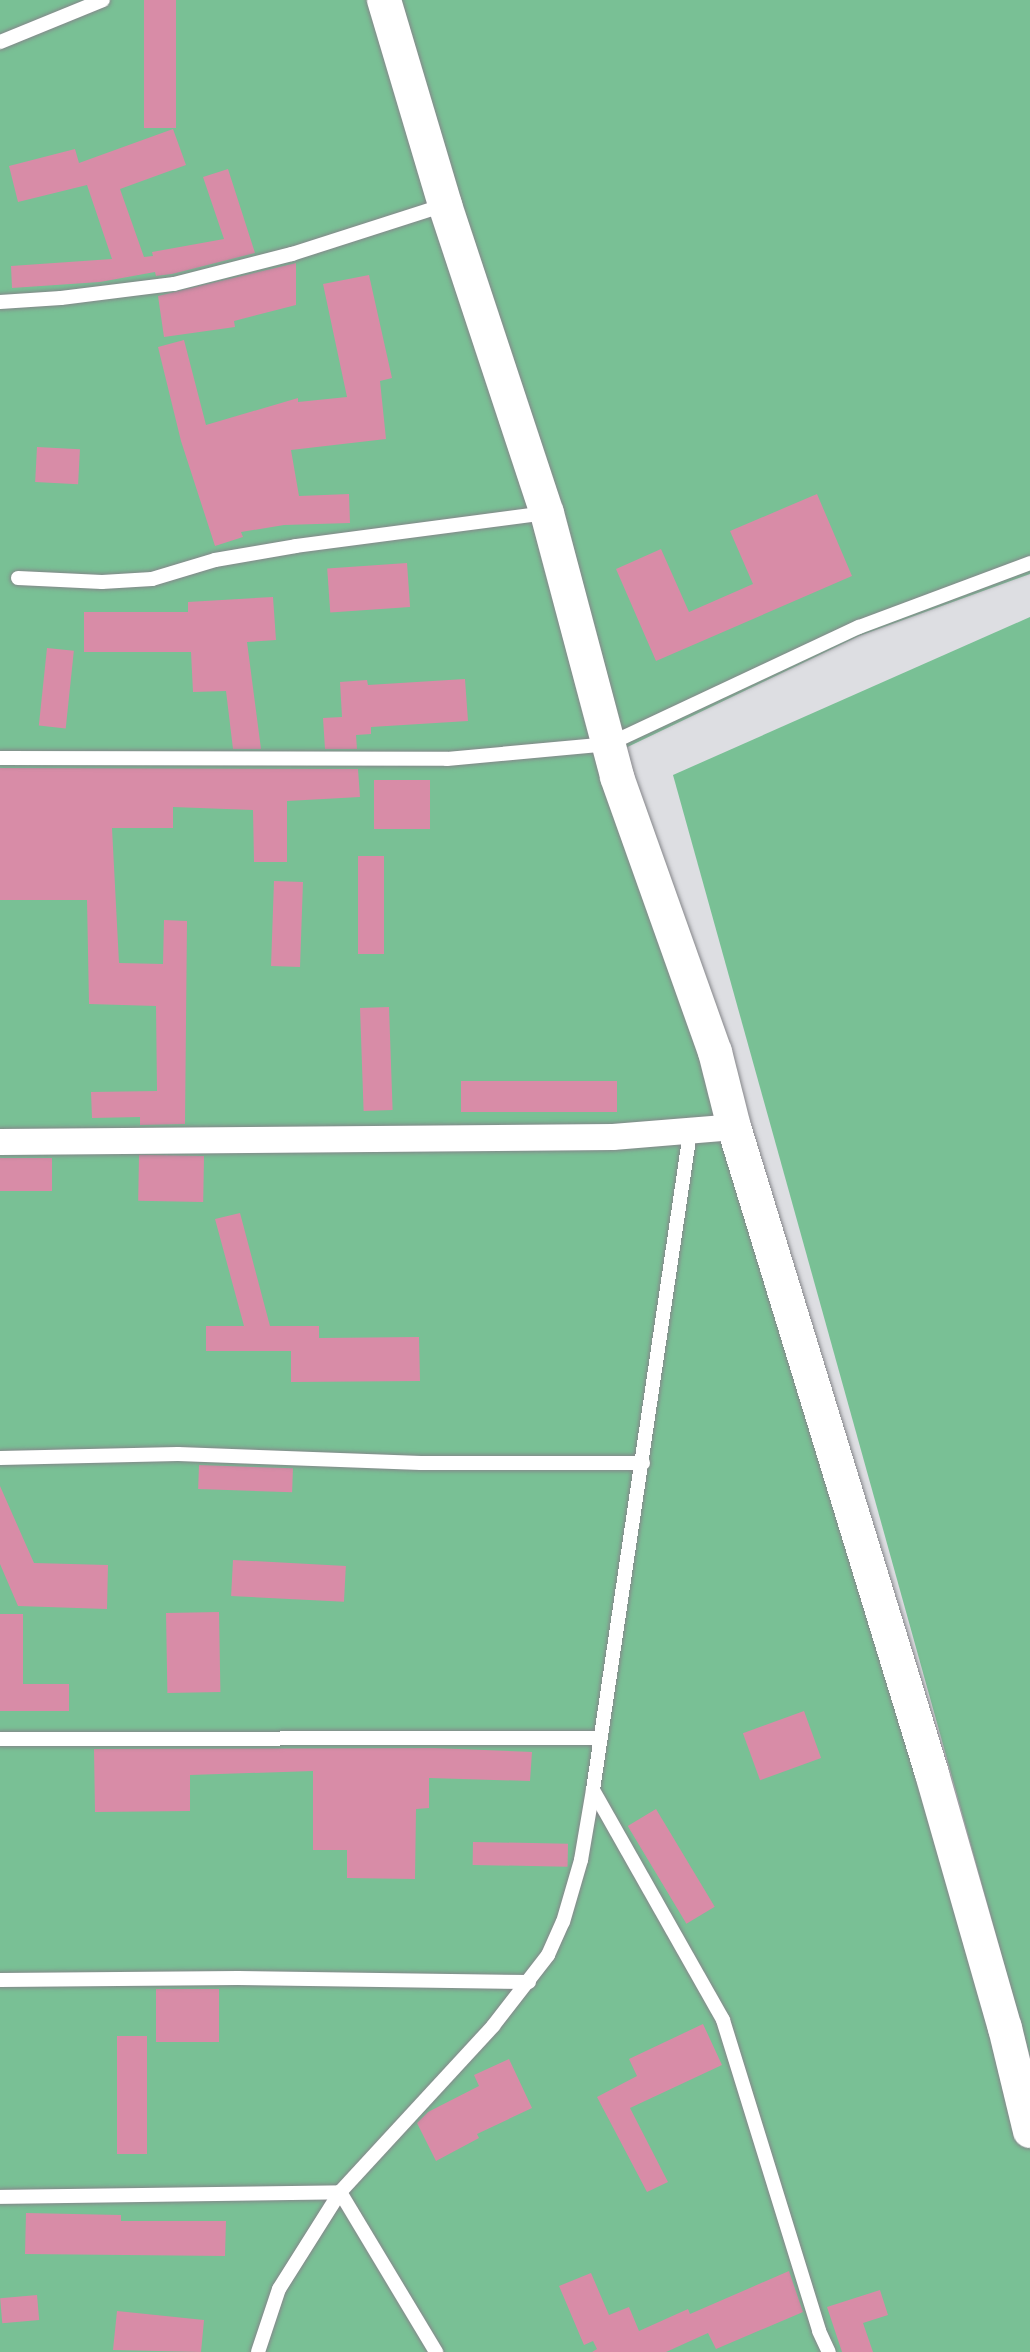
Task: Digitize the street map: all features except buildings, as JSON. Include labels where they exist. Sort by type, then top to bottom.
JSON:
[{"type":"street","points":[[384,0],[445,205],[547,513],[629,815],[715,1052],[734,1127],[932,1774],[1005,2028],[1030,2131]]},
{"type":"street","points":[[0,1142],[613,1137],[734,1127]]},
{"type":"lane","points":[[0,42],[103,0]]},
{"type":"lane","points":[[0,302],[174,284],[292,254],[445,205]]},
{"type":"lane","points":[[18,578],[102,582],[152,579],[215,560],[296,546],[547,513]]},
{"type":"lane","points":[[0,758],[447,759],[609,744],[859,627],[1030,563]]},
{"type":"lane","points":[[258,2352],[279,2289],[340,2192],[529,1982],[548,1955],[563,1922],[581,1860],[593,1790],[598,1738],[643,1463],[690,1132]]},
{"type":"lane","points":[[0,1458],[178,1454],[421,1463],[643,1463]]},
{"type":"lane","points":[[0,1739],[598,1738]]},
{"type":"lane","points":[[593,1790],[723,2020],[785,2225],[829,2352]]},
{"type":"lane","points":[[0,1980],[238,1978],[529,1982]]},
{"type":"lane","points":[[0,2197],[340,2192]]},
{"type":"lane","points":[[340,2192],[436,2352]]},
{"type":"green space","points":[[0,0],[1030,0],[1030,574],[859,636],[615,753],[1030,2145],[1030,2352],[0,2352]]},
{"type":"green space","points":[[1030,617],[1030,2057],[673,775]]}]
